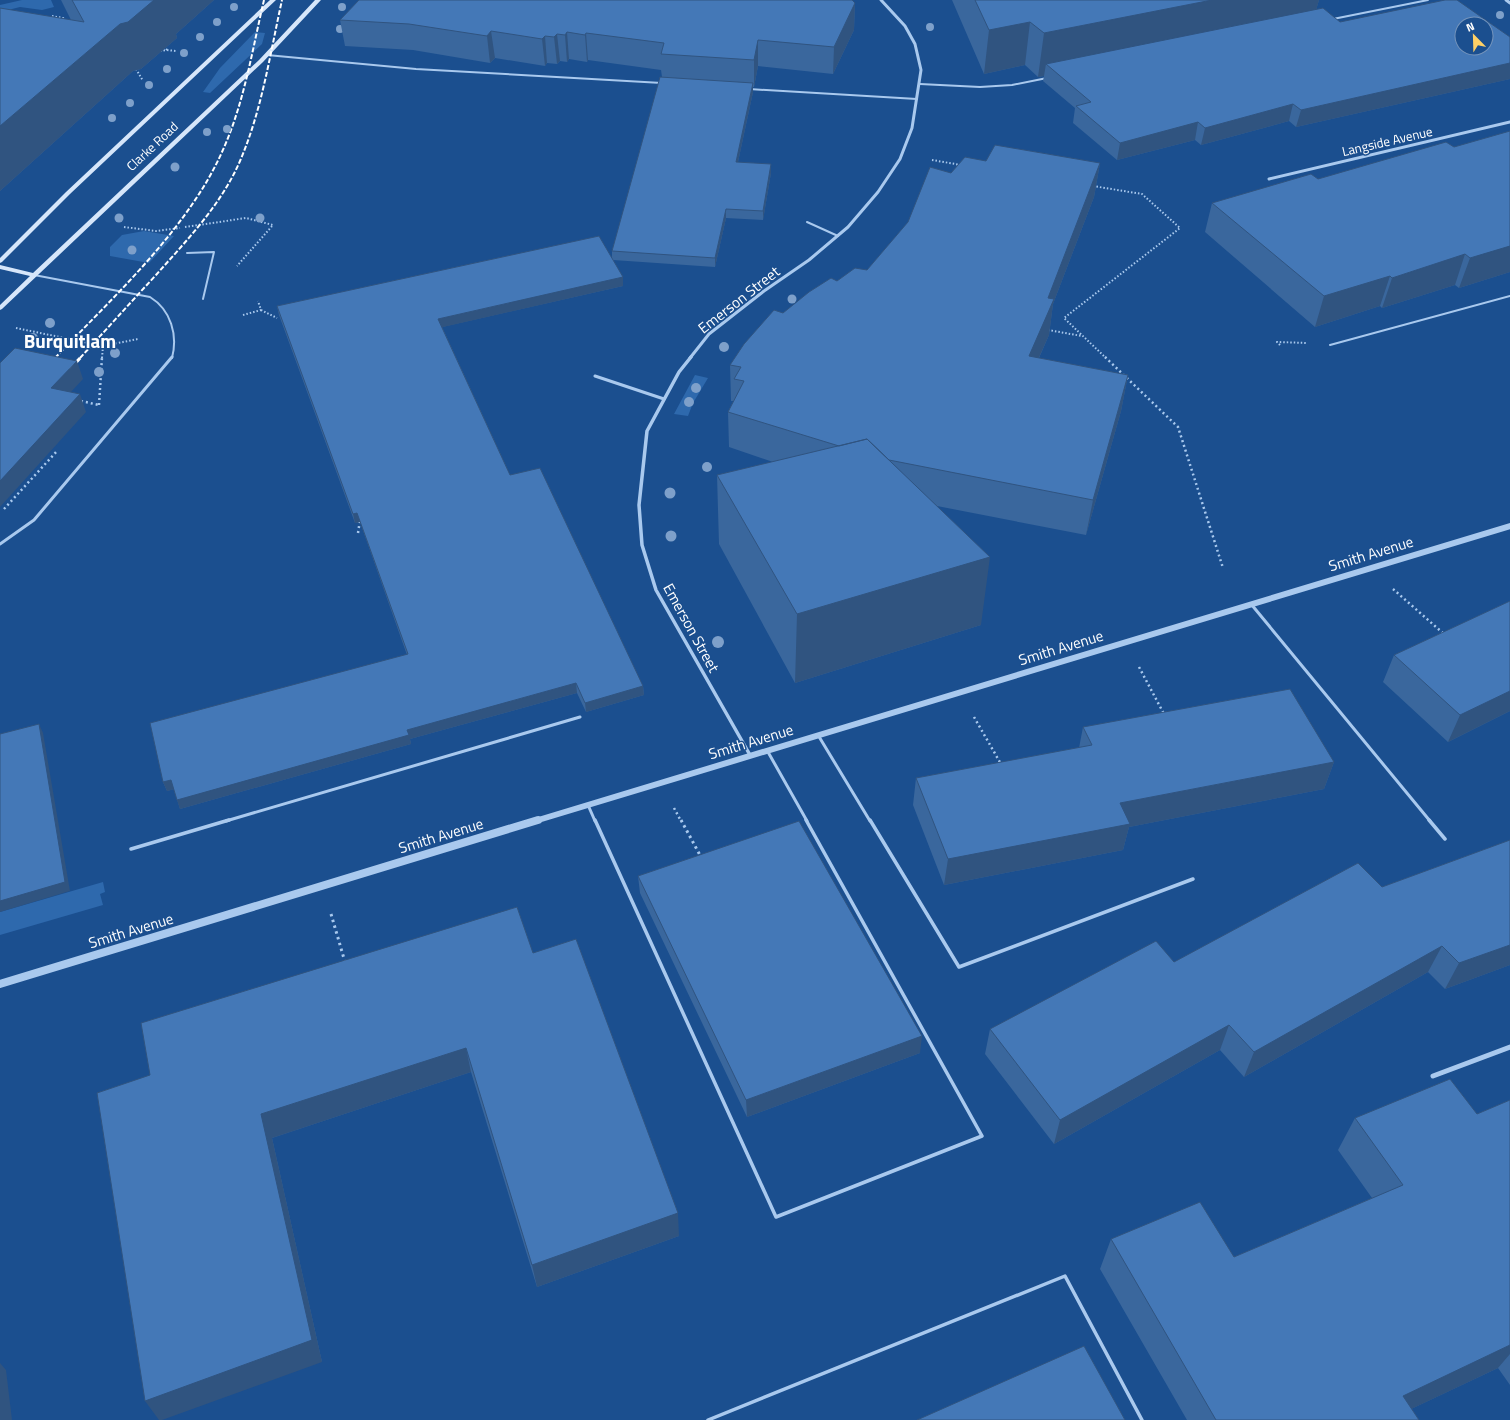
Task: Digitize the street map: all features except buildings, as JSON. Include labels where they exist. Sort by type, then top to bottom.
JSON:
[{"type":"main road","name":"Clarke Road","points":[[0,261],[68,193],[273,0]]},
{"type":"main road","name":"Clarke Road","points":[[0,308],[267,55],[318,0]]},
{"type":"main road","points":[[0,267],[34,275]]},
{"type":"street","name":"Emerson Street","points":[[750,755],[656,590],[642,545],[639,505],[647,431],[679,372],[709,334],[764,291],[809,260],[848,227],[878,192],[900,159],[912,128],[921,70],[915,44],[905,26],[881,0]]},
{"type":"street","points":[[1506,0],[1510,2]]},
{"type":"street","name":"Langside Avenue","points":[[1269,179],[1510,122]]},
{"type":"street","name":"Smith Avenue","points":[[0,984],[750,755],[1510,526]]},
{"type":"street","points":[[1434,1076],[1510,1047]]},
{"type":"lane","points":[[1327,21],[1428,0]]},
{"type":"lane","points":[[267,55],[416,69],[662,84]]},
{"type":"lane","points":[[920,84],[988,87],[1012,85],[1054,77]]},
{"type":"lane","points":[[742,88],[917,98]]},
{"type":"lane","points":[[807,222],[838,236]]},
{"type":"lane","points":[[188,253],[214,252],[203,299]]},
{"type":"lane","points":[[0,544],[34,520],[172,359],[176,342],[167,314],[160,304],[148,296],[34,275]]},
{"type":"lane","points":[[1330,345],[1510,296]]},
{"type":"lane","points":[[595,376],[664,399]]},
{"type":"lane","points":[[1251,604],[1445,839]]},
{"type":"lane","points":[[131,849],[580,717]]},
{"type":"lane","points":[[818,735],[959,967],[1192,879]]},
{"type":"lane","points":[[588,805],[776,1217],[982,1136],[767,750]]},
{"type":"lane","points":[[708,1420],[1065,1276],[1142,1420]]},
{"type":"path","points":[[49,16],[63,18],[66,21],[64,25]]},
{"type":"path","points":[[163,45],[166,50]]},
{"type":"path","points":[[159,51],[176,51]]},
{"type":"path","points":[[133,64],[143,81]]},
{"type":"path","points":[[932,160],[963,165]]},
{"type":"path","points":[[1088,185],[1142,194],[1180,228],[1064,318],[1178,427],[1223,568]]},
{"type":"path","points":[[258,301],[261,310],[276,318]]},
{"type":"path","points":[[243,315],[261,310]]},
{"type":"path","points":[[15,328],[103,346],[138,339]]},
{"type":"path","points":[[1044,329],[1082,336]]},
{"type":"path","points":[[1280,345],[1277,342],[1288,341],[1330,345]]},
{"type":"path","points":[[94,411],[99,405],[103,346]]},
{"type":"path","points":[[78,400],[99,405]]},
{"type":"path","points":[[0,514],[61,446]]},
{"type":"path","points":[[358,533],[361,516]]},
{"type":"path","points":[[1393,589],[1447,636]]},
{"type":"path","points":[[1139,667],[1164,715]]},
{"type":"path","points":[[974,717],[1002,764],[999,770]]},
{"type":"path","points":[[674,808],[705,863]]},
{"type":"path","points":[[331,914],[345,964]]},
{"type":"shaded area","points":[[22,0],[51,0],[54,7],[42,10],[20,7],[0,12],[0,5]]},
{"type":"shaded area","points":[[255,32],[265,33],[262,44],[210,93],[203,92],[220,68]]},
{"type":"shaded area","points":[[144,231],[174,236],[149,263],[110,256],[110,247],[122,235]]},
{"type":"shaded area","points":[[695,375],[708,378],[693,403],[688,416],[674,414]]},
{"type":"shaded area","points":[[103,882],[105,892],[100,894],[103,905],[0,935],[0,912]]},
{"type":"railway","points":[[55,358],[124,287],[147,261],[189,209],[207,181],[230,134],[242,96],[264,0]]},
{"type":"railway","points":[[80,358],[191,235],[213,207],[232,177],[248,142],[260,102],[282,0]]},
{"type":"railway","points":[[48,365],[55,357]]},
{"type":"railway","points":[[70,369],[81,357]]},
{"type":"district","name":"Burquitlam","points":[[70,341]]}]
